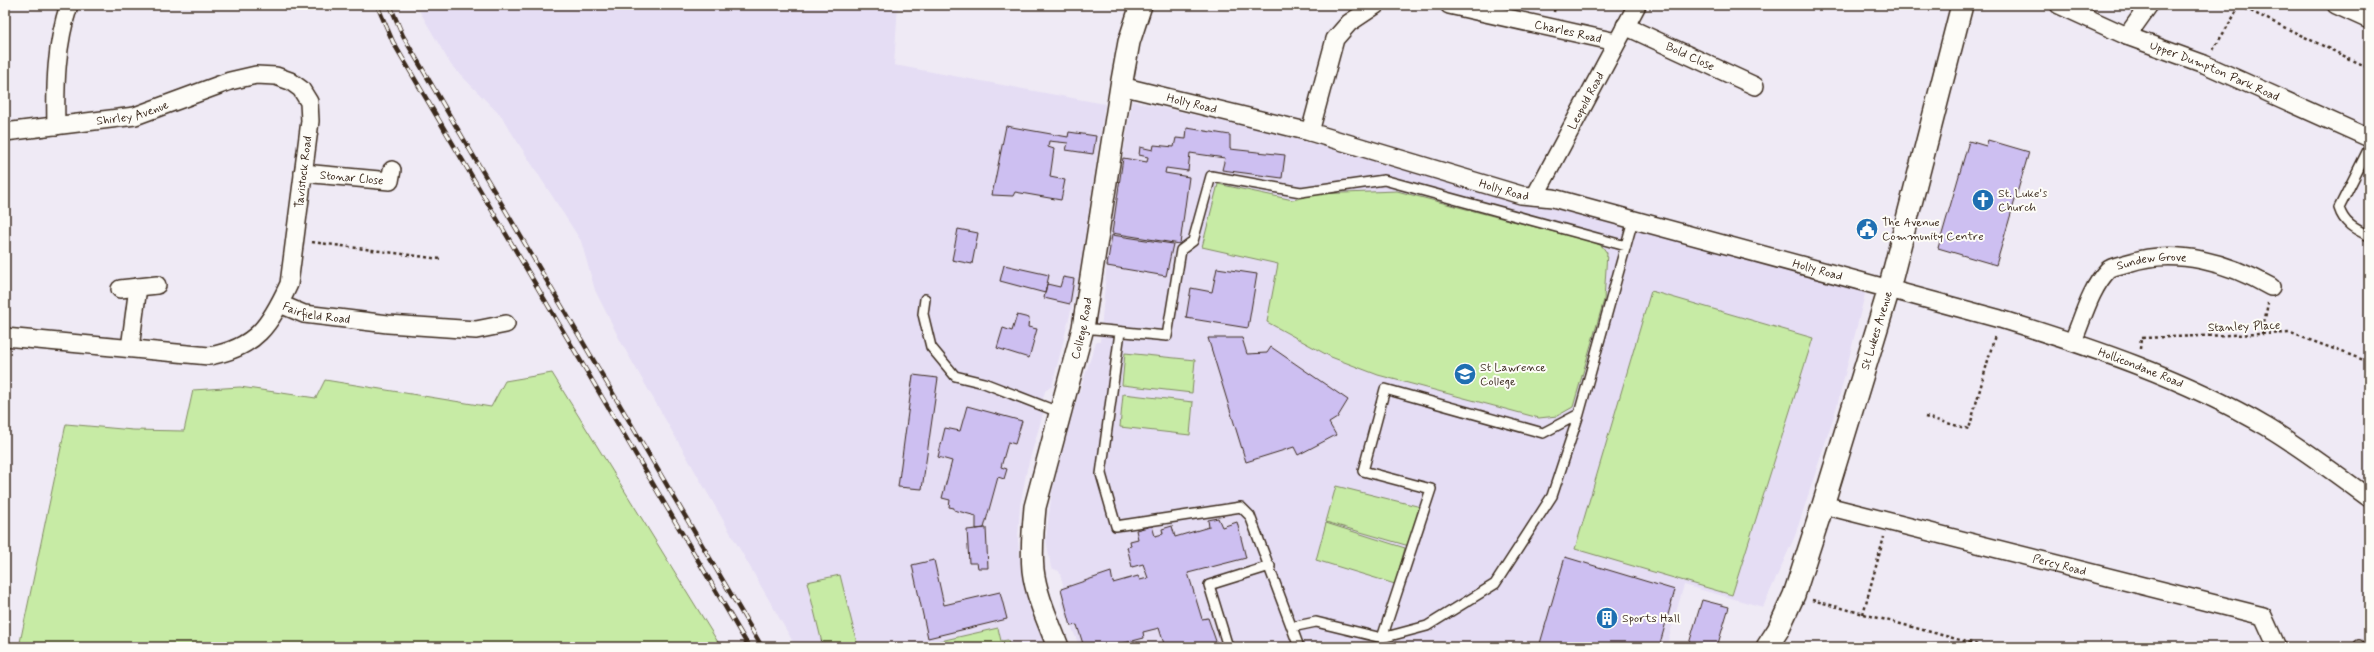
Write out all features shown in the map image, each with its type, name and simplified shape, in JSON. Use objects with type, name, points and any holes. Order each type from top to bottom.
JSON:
[{"type":"street","points":[[56,126],[55,80],[62,30],[69,5]]},
{"type":"street","name":"College Road","points":[[1058,647],[1045,614],[1033,571],[1032,538],[1035,507],[1083,328],[1121,86],[1129,42],[1141,5]]},
{"type":"street","points":[[1310,132],[1336,39],[1349,23],[1376,5]]},
{"type":"street","name":"Charles Road","points":[[1449,5],[1616,42]]},
{"type":"street","name":"Leopold Road","points":[[1535,196],[1637,5]]},
{"type":"street","name":"St Lukes Avenue","points":[[1767,647],[1778,630],[1794,596],[1889,289],[1962,5]]},
{"type":"street","name":"Upper Dumpton Park Road","points":[[2058,5],[2127,36],[2204,64],[2369,138]]},
{"type":"street","points":[[2127,36],[2149,5]]},
{"type":"street","points":[[2336,5],[2369,20]]},
{"type":"street","name":"Bold Close","points":[[1625,26],[1755,86]]},
{"type":"street","name":"Shirley Avenue","points":[[5,132],[135,116],[230,81],[256,75]]},
{"type":"street","name":"Tavistock Road","points":[[256,75],[276,76],[290,81],[301,89],[309,102],[310,121],[289,284],[280,304]]},
{"type":"street","name":"Holly Road","points":[[1121,86],[1310,132],[1521,195],[1552,198],[1889,289]]},
{"type":"street","name":"Stonar Close","points":[[303,173],[390,181],[392,170]]},
{"type":"street","name":"Sundew Grove","points":[[2073,341],[2096,287],[2109,269],[2139,259],[2174,257],[2197,258],[2227,266],[2271,287]]},
{"type":"street","points":[[120,289],[157,285]]},
{"type":"street","points":[[130,348],[138,287]]},
{"type":"street","name":"Hollicondane Road","points":[[1889,289],[2000,319],[2073,341],[2135,364],[2194,390],[2266,426],[2369,498]]},
{"type":"street","name":"Fairfield Road","points":[[5,337],[209,356],[228,352],[244,345],[262,331],[280,304],[304,314],[388,324],[476,330],[506,324]]},
{"type":"street","name":"Percy Road","points":[[1823,506],[2263,616],[2276,647]]},
{"type":"lane","points":[[2369,148],[2339,208],[2343,219],[2354,229],[2369,236]]},
{"type":"lane","points":[[1083,328],[1167,336],[1181,250],[1193,241],[1211,176],[1301,192],[1384,180],[1626,246]]},
{"type":"lane","points":[[1292,627],[1316,622],[1382,638],[1427,626],[1495,584],[1552,496],[1579,414],[1633,220]]},
{"type":"lane","points":[[925,299],[923,314],[931,347],[955,376],[984,384],[1061,413]]},
{"type":"lane","points":[[1120,332],[1101,474],[1116,526],[1241,507],[1250,516],[1270,566],[1298,647]]},
{"type":"lane","points":[[1382,638],[1431,489],[1363,471],[1385,389],[1543,433],[1579,414]]},
{"type":"lane","points":[[1228,647],[1209,585],[1270,566]]},
{"type":"path","points":[[2204,64],[2240,6],[2369,68]]},
{"type":"path","points":[[295,240],[440,259]]},
{"type":"path","points":[[2262,334],[2271,287]]},
{"type":"path","points":[[1925,417],[1969,429],[2000,319]]},
{"type":"path","name":"Stanley Place","points":[[2135,364],[2141,338],[2292,333],[2369,362]]},
{"type":"path","points":[[1864,614],[1888,522]]},
{"type":"path","points":[[1794,596],[1986,647]]},
{"type":"shaded area","points":[[416,5],[898,5],[894,65],[1105,104],[1077,287],[1052,386],[1045,391],[1042,402],[1044,410],[1027,469],[1020,506],[1018,540],[1021,567],[1036,625],[1046,647],[796,647],[622,344],[595,290],[581,241],[501,116],[451,65]]},
{"type":"shaded area","name":"St Lawrence College","points":[[1132,101],[1261,130],[1863,291],[1865,294],[1837,406],[1795,536],[1763,607],[1684,585],[1666,647],[1080,647],[1061,603],[1063,584],[1059,571],[1051,568],[1046,539],[1052,491],[1073,411],[1096,342],[1100,342],[1108,249]]},
{"type":"green space","points":[[1218,184],[1293,200],[1316,194],[1397,191],[1593,242],[1602,246],[1607,253],[1604,300],[1573,407],[1557,416],[1539,418],[1378,375],[1331,357],[1267,322],[1278,264],[1202,247]]},
{"type":"green space","points":[[1651,291],[1813,338],[1732,595],[1575,549]]},
{"type":"green space","points":[[1125,353],[1195,360],[1192,393],[1122,385]]},
{"type":"green space","points":[[552,373],[721,647],[19,647],[66,424],[133,430],[184,431],[193,390],[240,387],[316,398],[325,380],[491,407],[505,381]]},
{"type":"green space","points":[[1123,394],[1193,402],[1190,435],[1120,427]]},
{"type":"green space","points":[[1336,486],[1421,507],[1409,546],[1326,522]]},
{"type":"green space","points":[[1326,523],[1405,548],[1395,584],[1316,560]]},
{"type":"green space","points":[[840,575],[858,647],[823,647],[807,582]]},
{"type":"green space","points":[[998,628],[1001,641],[1008,640],[1010,647],[937,647],[936,642]]},
{"type":"building","points":[[1006,126],[1068,137],[1069,132],[1096,136],[1093,154],[1066,150],[1068,143],[1049,141],[1048,147],[1054,149],[1050,177],[1065,180],[1061,200],[1015,192],[1013,196],[992,195]]},
{"type":"building","points":[[1187,128],[1230,135],[1230,149],[1285,155],[1282,178],[1222,170],[1225,158],[1190,153],[1188,171],[1166,168],[1165,173],[1189,177],[1180,244],[1112,233],[1123,158],[1147,162],[1148,157],[1139,155],[1140,147],[1153,150],[1154,145],[1174,147],[1176,138],[1186,139]]},
{"type":"building","name":"St. Luke's Church","points":[[1988,140],[2029,152],[1996,265],[1938,248],[1969,141],[1986,146]]},
{"type":"building","points":[[958,229],[978,233],[972,264],[952,260]]},
{"type":"building","points":[[1112,235],[1173,244],[1166,276],[1107,266]]},
{"type":"building","points":[[1004,265],[1049,275],[1045,293],[1000,281]]},
{"type":"building","points":[[1217,268],[1257,274],[1248,328],[1186,318],[1191,288],[1212,292]]},
{"type":"building","points":[[1063,277],[1074,279],[1070,304],[1044,298],[1047,284],[1060,287]]},
{"type":"building","points":[[1017,315],[1029,318],[1028,327],[1037,329],[1029,358],[997,348],[1003,328],[1012,331]]},
{"type":"building","points":[[1208,338],[1242,338],[1247,354],[1267,353],[1271,347],[1348,400],[1337,418],[1329,423],[1336,435],[1298,455],[1294,447],[1246,462]]},
{"type":"building","points":[[913,375],[938,378],[922,489],[898,487]]},
{"type":"building","points":[[967,406],[1022,421],[1015,444],[1008,442],[1001,467],[1007,469],[1004,479],[998,477],[984,528],[976,529],[976,516],[954,510],[954,508],[949,507],[950,500],[942,498],[952,461],[938,457],[945,428],[960,431]]},
{"type":"building","points":[[1218,518],[1222,527],[1237,522],[1246,558],[1188,573],[1202,619],[1208,618],[1218,647],[1165,647],[1159,628],[1143,632],[1144,638],[1109,647],[1084,647],[1077,625],[1071,626],[1061,589],[1111,572],[1113,583],[1138,576],[1140,580],[1148,578],[1143,564],[1132,567],[1127,547],[1131,546],[1130,541],[1138,539],[1136,530],[1152,526],[1155,536],[1163,534],[1162,529],[1172,526],[1175,537],[1209,527],[1208,520]]},
{"type":"building","points":[[986,528],[988,568],[978,568],[977,563],[969,563],[967,530]]},
{"type":"building","name":"Sports Hall","points":[[1565,557],[1675,590],[1659,647],[1539,647]]},
{"type":"building","points":[[934,560],[944,605],[1000,592],[1007,619],[928,638],[912,565]]},
{"type":"building","points":[[1702,600],[1729,607],[1717,647],[1688,647]]},
{"type":"railway","points":[[377,5],[393,42],[749,647]]},
{"type":"railway","points":[[390,5],[403,36],[762,647]]},
{"type":"place","name":"St. Luke's Church","points":[[1983,200]]},
{"type":"place","name":"The Avenue Community Centre","points":[[1867,229]]},
{"type":"place","name":"St Lawrence College","points":[[1465,374]]},
{"type":"place","name":"Sports Hall","points":[[1607,618]]}]
